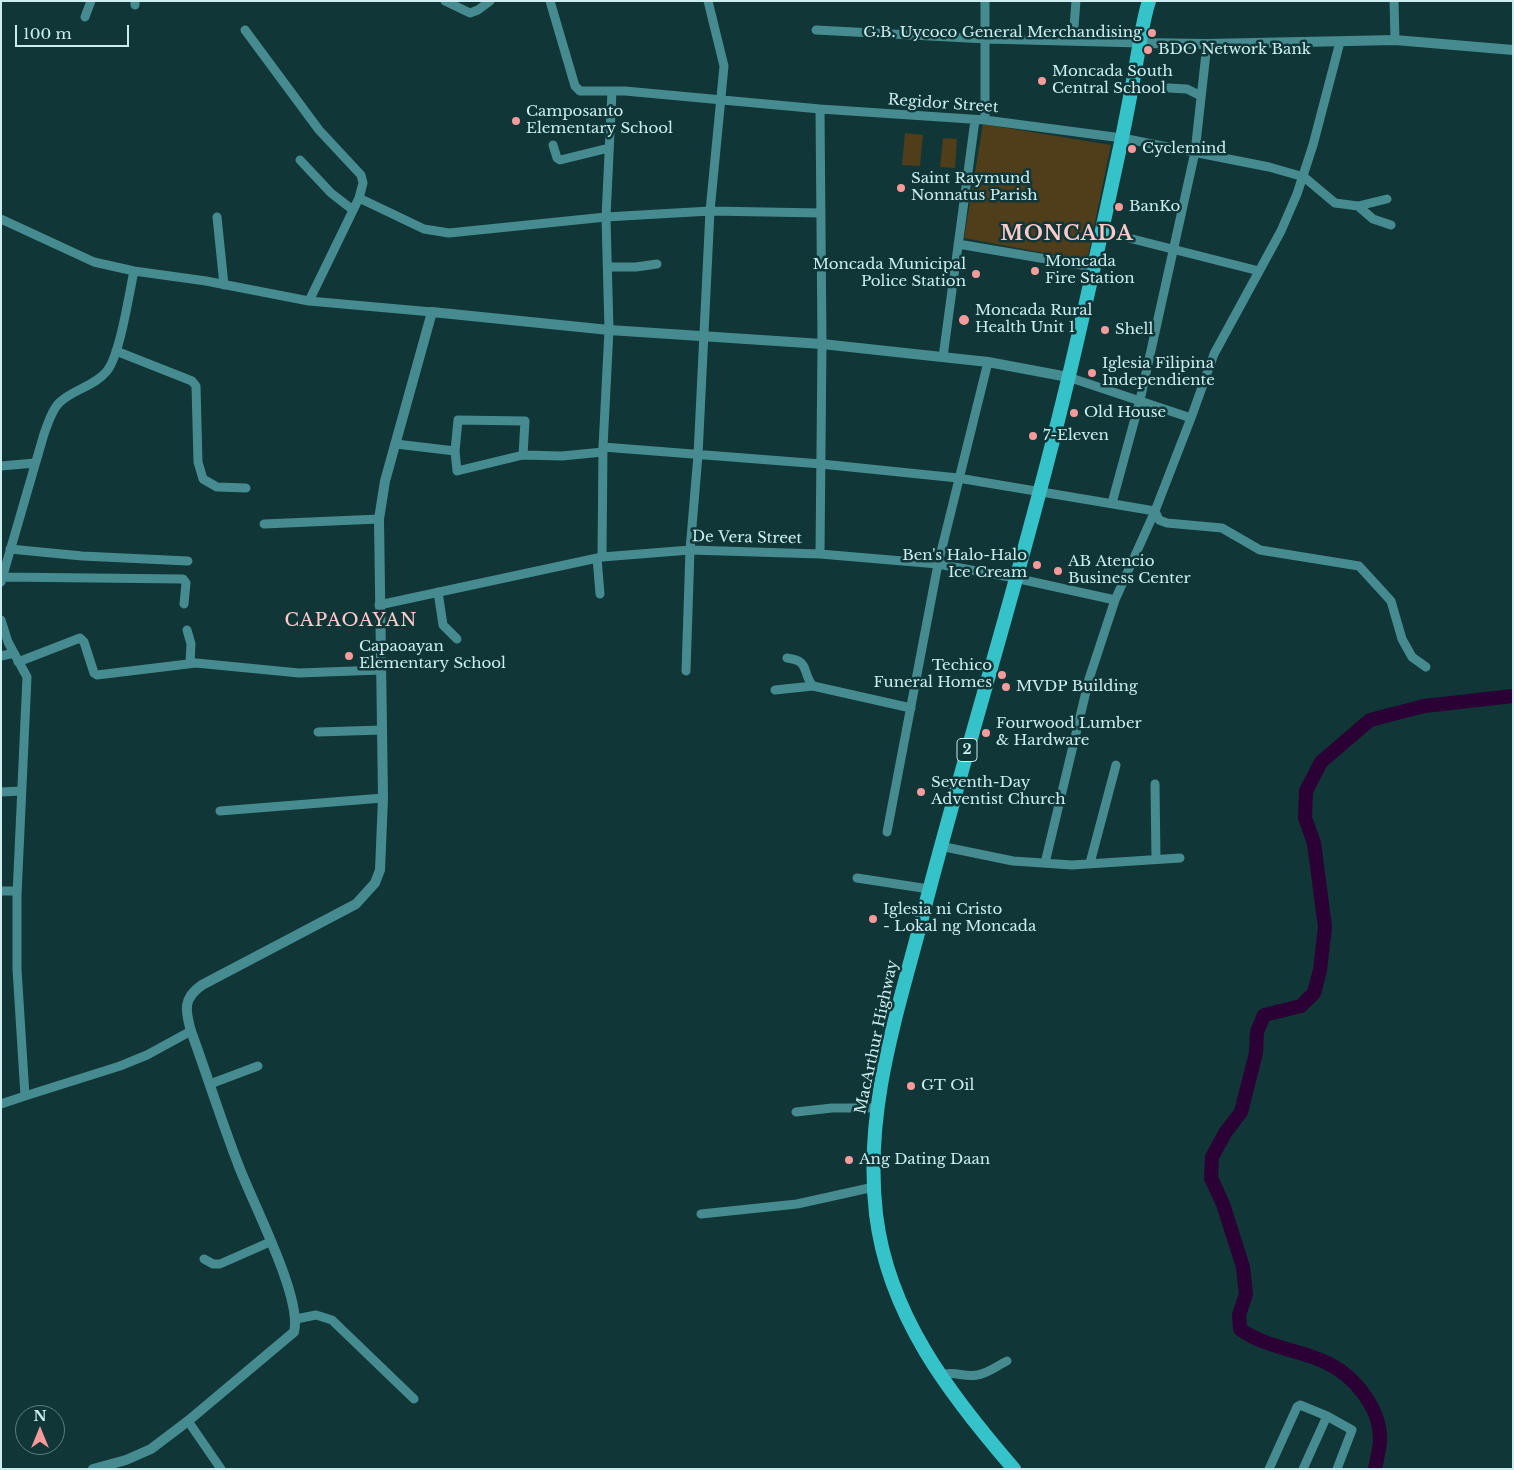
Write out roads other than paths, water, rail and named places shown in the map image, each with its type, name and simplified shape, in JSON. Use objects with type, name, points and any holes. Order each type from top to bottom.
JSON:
[{"type":"highway","name":"MacArthur Highway","points":[[1014,1469],[988,1439],[940,1375],[911,1328],[895,1291],[881,1242],[874,1187],[873,1147],[877,1108],[889,1044],[940,846],[1039,491],[1068,377],[1122,138],[1149,1]]},
{"type":"street","points":[[85,17],[91,1]]},
{"type":"street","points":[[445,1],[470,13],[478,10],[490,1]]},
{"type":"street","name":"Regidor Street","points":[[550,1],[576,89],[980,120],[1122,138],[1195,152],[1304,177]]},
{"type":"street","points":[[686,671],[690,550],[698,455],[710,211],[724,66],[723,54],[708,1]]},
{"type":"street","points":[[943,357],[958,244],[980,120],[987,39],[985,1]]},
{"type":"street","points":[[1073,40],[1076,1]]},
{"type":"street","points":[[1394,1],[1395,40]]},
{"type":"street","points":[[245,30],[319,130],[361,175],[362,184],[359,198],[310,301]]},
{"type":"street","points":[[816,30],[987,39],[1140,43],[1207,44],[1395,40],[1513,50]]},
{"type":"street","points":[[1045,863],[1089,680],[1116,600],[1154,511],[1214,354],[1281,231],[1304,177],[1340,42]]},
{"type":"street","points":[[1112,503],[1140,400],[1195,152],[1207,44]]},
{"type":"street","points":[[1169,88],[1186,89],[1201,96]]},
{"type":"street","points":[[600,594],[599,557],[609,330],[606,217],[612,91]]},
{"type":"street","points":[[820,109],[822,344],[820,554]]},
{"type":"street","points":[[553,145],[557,158],[560,160],[609,148]]},
{"type":"street","points":[[300,160],[331,193],[353,210]]},
{"type":"street","points":[[1304,177],[1335,202],[1358,206],[1387,199]]},
{"type":"street","points":[[359,198],[424,229],[449,233],[606,217],[710,211],[821,213]]},
{"type":"street","points":[[1358,206],[1373,220],[1391,225]]},
{"type":"street","points":[[217,217],[224,285]]},
{"type":"street","points":[[1,219],[94,262],[134,271],[310,301],[609,330],[822,344],[988,362],[1068,377],[1191,418]]},
{"type":"street","points":[[1101,231],[1259,271]]},
{"type":"street","points":[[958,244],[1093,267]]},
{"type":"street","points":[[608,267],[636,267],[657,264]]},
{"type":"street","points":[[134,271],[116,351],[108,370],[98,379],[60,402],[44,434],[2,579],[183,579],[186,583],[184,604]]},
{"type":"street","points":[[93,1469],[126,1460],[144,1452],[188,1422],[294,1332],[296,1320],[285,1278],[238,1164],[190,1030],[185,1008],[186,1002],[194,990],[356,904],[375,883],[380,870],[383,798],[379,519],[385,481],[432,312]]},
{"type":"street","points":[[116,351],[192,381],[196,386],[198,462],[203,479],[217,487],[246,488]]},
{"type":"street","points":[[887,832],[938,564],[988,362]]},
{"type":"street","points":[[523,455],[526,423],[523,420],[458,420],[455,451],[455,468],[457,471],[523,455],[562,456],[603,450],[698,455],[821,464],[958,478],[1154,511],[1160,520],[1167,523],[1222,528],[1260,550],[1359,566],[1391,601],[1402,640],[1412,656],[1426,667]]},
{"type":"street","points":[[396,444],[455,451]]},
{"type":"street","points":[[1,466],[35,463]]},
{"type":"street","points":[[264,524],[379,519]]},
{"type":"street","points":[[10,549],[82,556],[188,561]]},
{"type":"street","name":"De Vera Street","points":[[379,605],[599,557],[690,550],[820,554],[938,564],[1015,578],[1116,600]]},
{"type":"street","points":[[438,592],[443,625],[457,639]]},
{"type":"street","points":[[1,620],[8,642],[27,677],[17,891],[17,969],[25,1096]]},
{"type":"street","points":[[186,630],[191,644],[190,663]]},
{"type":"street","points":[[1,656],[16,658],[80,638],[84,642],[94,673],[98,675],[190,663],[299,673],[381,670]]},
{"type":"street","points":[[787,658],[796,659],[805,665],[809,681],[814,686]]},
{"type":"street","points":[[775,690],[814,686],[911,708]]},
{"type":"street","points":[[318,732],[382,730]]},
{"type":"street","points":[[1090,863],[1116,765]]},
{"type":"street","points":[[1155,784],[1156,860]]},
{"type":"street","points":[[1,792],[21,791]]},
{"type":"street","points":[[220,811],[383,798]]},
{"type":"street","points":[[940,846],[1013,860],[1045,863],[1090,863],[1180,858]]},
{"type":"street","points":[[857,878],[929,889]]},
{"type":"street","points":[[1,891],[17,891]]},
{"type":"street","points":[[1,1104],[120,1066],[147,1055],[190,1030]]},
{"type":"street","points":[[210,1084],[258,1066]]},
{"type":"street","points":[[796,1112],[832,1108],[877,1108]]},
{"type":"street","points":[[701,1214],[797,1204],[874,1187]]},
{"type":"street","points":[[204,1259],[213,1264],[220,1264],[270,1242]]},
{"type":"street","points":[[296,1320],[316,1316],[332,1320],[414,1399]]},
{"type":"street","points":[[940,1375],[955,1372],[970,1376],[981,1375],[1007,1361]]},
{"type":"street","points":[[1269,1469],[1297,1407],[1305,1406],[1352,1430],[1337,1469]]},
{"type":"street","points":[[1303,1469],[1327,1416]]},
{"type":"street","points":[[188,1422],[221,1469]]},
{"type":"waterway","points":[[1375,1469],[1380,1442],[1379,1430],[1371,1406],[1356,1384],[1346,1375],[1325,1362],[1260,1340],[1240,1329],[1239,1315],[1246,1294],[1243,1267],[1223,1204],[1211,1178],[1212,1157],[1225,1133],[1241,1112],[1256,1053],[1257,1032],[1264,1015],[1301,1006],[1314,993],[1320,970],[1325,927],[1314,843],[1305,818],[1306,791],[1321,762],[1370,720],[1424,706],[1513,696]]},
{"type":"place","name":"G.B. Uycoco General Merchandising","points":[[1152,33]]},
{"type":"place","name":"BDO Network Bank","points":[[1148,50]]},
{"type":"place","name":"Moncada South Central School","points":[[1042,81]]},
{"type":"place","name":"Camposanto Elementary School","points":[[516,121]]},
{"type":"place","name":"Cyclemind","points":[[1132,149]]},
{"type":"place","name":"Saint Raymund Nonnatus Parish","points":[[901,188]]},
{"type":"place","name":"BanKo","points":[[1119,207]]},
{"type":"place","name":"Moncada Fire Station","points":[[1035,271]]},
{"type":"place","name":"Moncada Municipal Police Station","points":[[976,274]]},
{"type":"place","name":"Moncada Rural Health Unit 1","points":[[964,320]]},
{"type":"place","name":"Shell","points":[[1105,330]]},
{"type":"place","name":"Iglesia Filipina Independiente","points":[[1092,373]]},
{"type":"place","name":"Old House","points":[[1074,413]]},
{"type":"place","name":"7-Eleven","points":[[1033,436]]},
{"type":"place","name":"Ben's Halo-Halo Ice Cream","points":[[1037,565]]},
{"type":"place","name":"AB Atencio Business Center","points":[[1058,571]]},
{"type":"place","name":"Capaoayan Elementary School","points":[[349,656]]},
{"type":"place","name":"Techico Funeral Homes","points":[[1002,675]]},
{"type":"place","name":"MVDP Building","points":[[1006,687]]},
{"type":"place","name":"Fourwood Lumber & Hardware","points":[[986,733]]},
{"type":"place","name":"Seventh-Day Adventist Church","points":[[921,792]]},
{"type":"place","name":"Iglesia ni Cristo - Lokal ng Moncada","points":[[873,919]]},
{"type":"place","name":"GT Oil","points":[[911,1086]]},
{"type":"place","name":"Ang Dating Daan","points":[[849,1160]]},
{"type":"district","name":"MONCADA","points":[[1067,234]]},
{"type":"district","name":"CAPAOAYAN","points":[[351,621]]}]
